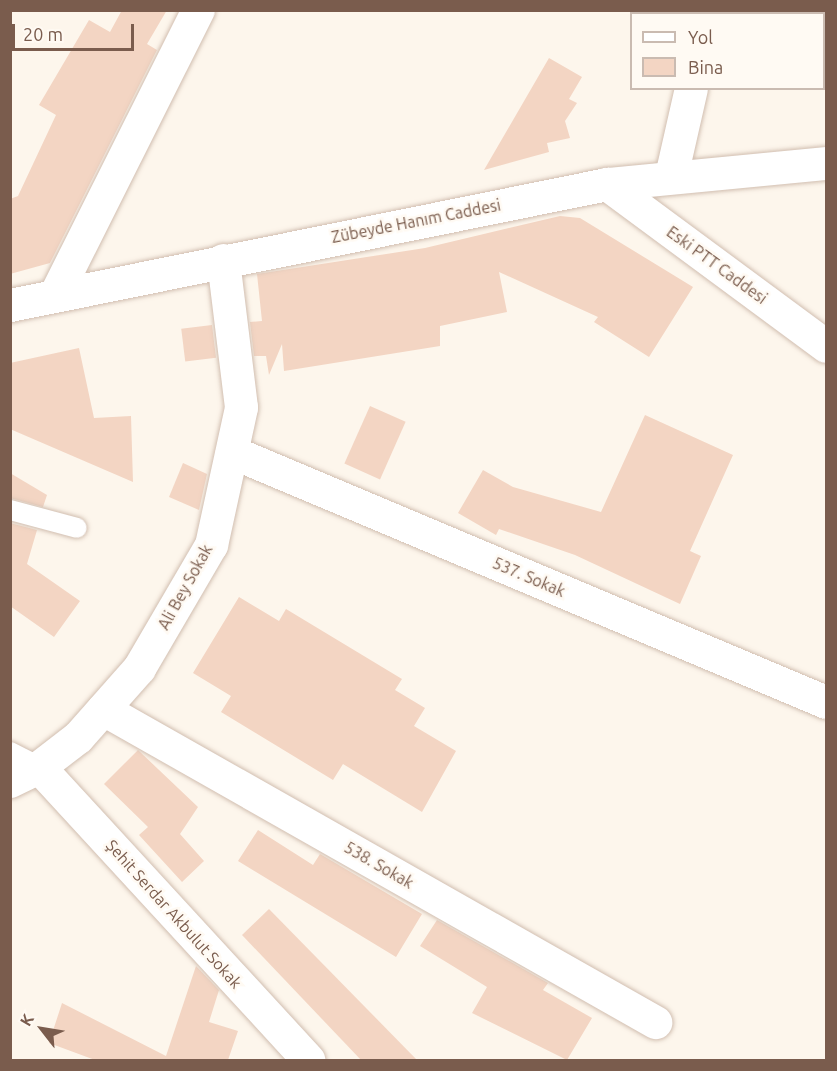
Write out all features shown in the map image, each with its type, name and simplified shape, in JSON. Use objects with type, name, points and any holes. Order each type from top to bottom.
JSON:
[{"type":"street","points":[[56,293],[198,10]]},
{"type":"street","points":[[671,176],[691,90]]},
{"type":"street","name":"Zübeyde Hanım Caddesi","points":[[10,305],[56,293],[607,184],[671,176],[826,163]]},
{"type":"street","name":"Eski PTT Caddesi","points":[[607,184],[826,346]]},
{"type":"street","name":"Ali Bey Sokak","points":[[25,774],[103,709],[139,668],[211,545],[241,407],[223,260]]},
{"type":"street","name":"537. Sokak","points":[[232,452],[826,702]]},
{"type":"street","name":"538. Sokak","points":[[103,709],[655,1022]]},
{"type":"street","name":"Şehit Serdar Akbulut Sokak","points":[[25,774],[308,1060]]},
{"type":"lane","points":[[10,510],[77,528]]},
{"type":"lane","points":[[10,752],[25,774]]},
{"type":"building","points":[[122,10],[167,10],[147,44],[157,50],[50,263],[10,274],[10,199],[18,196],[56,115],[39,105],[89,20],[110,32]]},
{"type":"building","points":[[549,58],[582,77],[569,99],[577,103],[565,121],[570,138],[547,143],[549,152],[484,170]]},
{"type":"building","points":[[560,216],[580,218],[693,287],[649,357],[594,322],[598,317],[499,272],[507,312],[440,326],[440,346],[284,371],[282,344],[269,375],[266,356],[254,356],[250,322],[262,321],[257,274],[425,248]]},
{"type":"building","points":[[212,325],[216,358],[185,362],[181,329]]},
{"type":"building","points":[[79,348],[94,418],[131,416],[133,482],[10,429],[10,363]]},
{"type":"building","points":[[370,406],[406,422],[380,479],[344,464]]},
{"type":"building","points":[[645,415],[733,455],[690,551],[701,556],[680,604],[575,555],[499,529],[496,535],[458,513],[483,470],[513,487],[601,512]]},
{"type":"building","points":[[183,463],[207,474],[199,510],[169,497]]},
{"type":"building","points":[[10,473],[47,495],[43,507],[10,498]]},
{"type":"building","points":[[10,523],[37,530],[27,564],[80,601],[54,637],[10,606]]},
{"type":"building","points":[[239,597],[279,621],[286,609],[402,679],[395,690],[425,708],[414,726],[456,751],[422,812],[343,764],[333,780],[221,712],[231,696],[193,673]]},
{"type":"building","points":[[138,750],[198,807],[180,834],[204,861],[182,882],[139,835],[148,827],[104,784]]},
{"type":"building","points":[[258,830],[313,865],[320,854],[422,914],[396,957],[238,861]]},
{"type":"building","points":[[269,909],[417,1060],[361,1060],[242,935]]},
{"type":"building","points":[[437,920],[548,983],[543,990],[592,1018],[567,1060],[472,1013],[487,987],[420,946]]},
{"type":"building","points":[[196,966],[219,990],[209,1022],[238,1031],[228,1060],[95,1060],[49,1043],[62,1003],[166,1056]]}]
